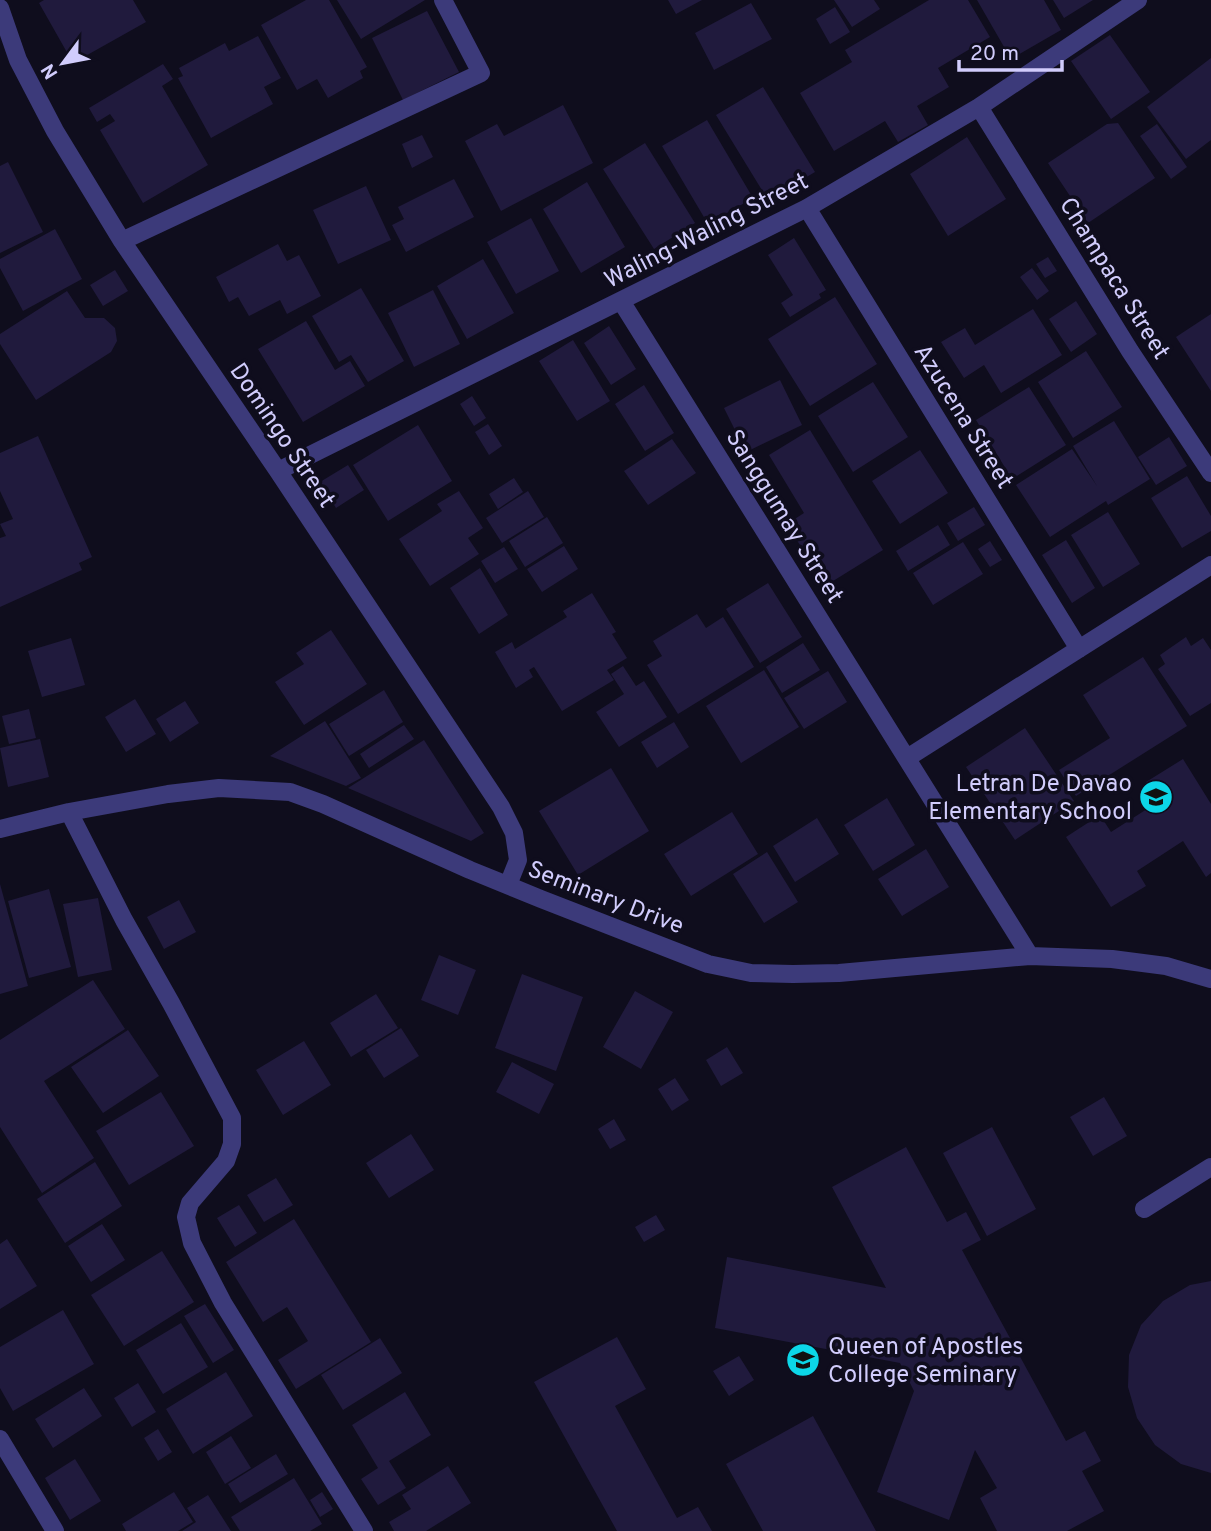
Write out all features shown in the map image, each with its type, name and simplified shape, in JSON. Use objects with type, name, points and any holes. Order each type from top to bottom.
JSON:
[{"type":"street","points":[[122,241],[481,73],[443,0]]},
{"type":"street","name":"Waling-Waling Street","points":[[278,471],[807,208],[979,107],[1138,0]]},
{"type":"street","name":"Domingo Street","points":[[0,8],[18,60],[55,131],[122,241],[501,807],[514,834],[518,860],[509,886]]},
{"type":"street","name":"Champaca Street","points":[[979,107],[1130,351],[1211,474]]},
{"type":"street","name":"Azucena Street","points":[[807,208],[1079,649]]},
{"type":"street","name":"Sanggumay Street","points":[[621,301],[1030,956]]},
{"type":"street","points":[[907,758],[1211,565]]},
{"type":"street","name":"Seminary Drive","points":[[0,829],[69,812],[168,794],[219,788],[290,792],[509,886],[708,964],[751,973],[839,973],[1030,956],[1112,959],[1166,966],[1211,979]]},
{"type":"street","points":[[69,812],[124,920],[232,1118],[232,1144],[226,1161],[190,1203],[186,1217],[192,1243],[223,1303],[364,1531]]},
{"type":"street","points":[[1144,1209],[1211,1167]]},
{"type":"street","points":[[0,1439],[55,1531]]},
{"type":"building","points":[[44,0],[133,0],[146,22],[73,63],[39,3]]},
{"type":"building","points":[[306,0],[329,0],[367,67],[360,71],[363,78],[328,98],[317,79],[297,90],[261,25]]},
{"type":"building","points":[[337,0],[425,0],[361,39]]},
{"type":"building","points":[[668,0],[702,0],[676,14]]},
{"type":"building","points":[[834,0],[874,0],[880,9],[852,27]]},
{"type":"building","points":[[929,0],[968,0],[990,37],[938,68],[949,87],[917,106],[928,125],[898,142],[885,121],[834,151],[800,93],[852,62],[845,50]]},
{"type":"building","points":[[977,0],[1044,0],[1061,30],[1011,59]]},
{"type":"building","points":[[1053,0],[1093,0],[1064,18]]},
{"type":"building","points":[[751,3],[772,39],[714,70],[695,33]]},
{"type":"building","points":[[835,7],[850,32],[830,44],[816,19]]},
{"type":"building","points":[[427,11],[459,72],[403,100],[372,38]]},
{"type":"building","points":[[1110,35],[1150,92],[1111,119],[1071,61]]},
{"type":"building","points":[[258,36],[281,78],[264,87],[273,104],[211,138],[178,78],[183,76],[179,68],[225,43],[229,51]]},
{"type":"building","points":[[1211,58],[1211,140],[1186,159],[1147,107]]},
{"type":"building","points":[[163,64],[173,79],[162,86],[208,165],[143,203],[100,130],[115,121],[110,114],[97,122],[89,108]]},
{"type":"building","points":[[763,87],[815,172],[768,200],[716,115]]},
{"type":"building","points":[[563,105],[593,163],[501,211],[465,141],[497,124],[504,136]]},
{"type":"building","points":[[707,120],[753,198],[708,224],[662,146]]},
{"type":"building","points":[[1118,123],[1155,178],[1088,223],[1048,163],[1107,124]]},
{"type":"building","points":[[1157,124],[1187,167],[1171,179],[1140,136]]},
{"type":"building","points":[[422,135],[433,157],[412,168],[402,144]]},
{"type":"building","points":[[967,137],[1006,199],[948,236],[910,174]]},
{"type":"building","points":[[645,143],[695,223],[654,249],[603,169]]},
{"type":"building","points":[[8,162],[43,232],[0,253],[0,166]]},
{"type":"building","points":[[454,179],[474,217],[406,252],[392,225],[404,219],[398,207]]},
{"type":"building","points":[[587,182],[625,247],[581,273],[543,209]]},
{"type":"building","points":[[366,186],[391,240],[338,264],[313,210]]},
{"type":"building","points":[[531,218],[559,271],[516,294],[487,242]]},
{"type":"building","points":[[55,229],[82,279],[23,311],[0,268],[0,259]]},
{"type":"building","points":[[794,238],[826,290],[819,294],[821,298],[790,317],[781,303],[793,295],[768,255]]},
{"type":"building","points":[[278,244],[287,261],[299,255],[321,296],[287,314],[280,300],[249,316],[238,297],[229,302],[216,277]]},
{"type":"building","points":[[1048,257],[1057,271],[1045,278],[1036,264]]},
{"type":"building","points":[[483,259],[514,313],[467,339],[437,286]]},
{"type":"building","points":[[1032,268],[1049,291],[1037,300],[1020,277]]},
{"type":"building","points":[[115,270],[128,291],[103,306],[90,285]]},
{"type":"building","points":[[361,288],[404,361],[368,382],[351,355],[339,362],[312,316]]},
{"type":"building","points":[[433,290],[460,344],[414,367],[388,313]]},
{"type":"building","points":[[67,291],[85,318],[104,318],[115,328],[117,341],[111,352],[36,400],[0,344],[0,334]]},
{"type":"building","points":[[835,297],[877,364],[810,406],[768,339]]},
{"type":"building","points":[[1076,301],[1097,334],[1071,352],[1049,319]]},
{"type":"building","points":[[1033,309],[1062,355],[1001,393],[984,365],[964,378],[941,342],[965,328],[975,345]]},
{"type":"building","points":[[1211,314],[1211,391],[1176,337]]},
{"type":"building","points":[[306,321],[335,370],[350,361],[365,386],[303,422],[258,349]]},
{"type":"building","points":[[609,326],[636,369],[611,385],[584,343]]},
{"type":"building","points":[[573,340],[610,401],[577,421],[539,361]]},
{"type":"building","points":[[1086,351],[1122,407],[1073,438],[1038,382]]},
{"type":"building","points":[[780,380],[802,425],[746,452],[724,408]]},
{"type":"building","points":[[873,382],[908,437],[853,472],[818,416]]},
{"type":"building","points":[[644,385],[674,433],[645,451],[615,404]]},
{"type":"building","points":[[1029,387],[1066,445],[1012,479],[976,420]]},
{"type":"building","points":[[472,396],[486,418],[474,426],[460,404]]},
{"type":"building","points":[[1114,421],[1150,479],[1108,505],[1106,501],[1050,537],[1016,485],[1072,449],[1097,486],[1073,446]]},
{"type":"building","points":[[488,424],[502,446],[489,455],[475,432]]},
{"type":"building","points":[[418,425],[452,481],[388,521],[353,465]]},
{"type":"building","points":[[810,430],[883,550],[825,586],[787,524],[804,513],[769,455]]},
{"type":"building","points":[[38,436],[92,557],[79,563],[82,570],[0,607],[0,538],[6,536],[0,524],[13,519],[0,491],[0,453]]},
{"type":"building","points":[[1169,437],[1187,466],[1156,485],[1138,457]]},
{"type":"building","points":[[672,439],[696,473],[648,505],[624,471]]},
{"type":"building","points":[[920,450],[948,493],[900,524],[872,481]]},
{"type":"building","points":[[348,465],[364,490],[336,508],[320,482]]},
{"type":"building","points":[[1187,476],[1211,516],[1211,531],[1182,548],[1151,498]]},
{"type":"building","points":[[514,478],[523,492],[498,509],[489,494]]},
{"type":"building","points":[[459,491],[483,528],[468,538],[479,554],[430,586],[399,539],[442,511],[437,504]]},
{"type":"building","points":[[528,491],[544,517],[502,543],[486,518]]},
{"type":"building","points":[[974,507],[985,525],[958,541],[947,523]]},
{"type":"building","points":[[1108,512],[1140,564],[1103,587],[1071,535]]},
{"type":"building","points":[[547,517],[563,543],[525,567],[509,541]]},
{"type":"building","points":[[938,525],[950,545],[908,571],[896,551]]},
{"type":"building","points":[[1066,540],[1095,588],[1072,603],[1042,555]]},
{"type":"building","points":[[990,541],[1002,560],[990,567],[978,549]]},
{"type":"building","points":[[963,542],[983,574],[933,605],[913,573]]},
{"type":"building","points":[[564,546],[578,569],[542,592],[527,569]]},
{"type":"building","points":[[504,547],[518,569],[495,583],[481,561]]},
{"type":"building","points":[[480,568],[508,615],[479,634],[450,588]]},
{"type":"building","points":[[768,583],[802,637],[760,663],[726,609]]},
{"type":"building","points":[[592,593],[616,632],[612,634],[627,658],[607,670],[614,680],[562,711],[534,667],[529,670],[533,677],[516,688],[495,652],[512,642],[515,649],[567,617],[563,611]]},
{"type":"building","points":[[697,614],[706,628],[723,617],[754,667],[678,714],[647,665],[662,656],[653,641]]},
{"type":"building","points":[[331,630],[367,684],[304,725],[275,682],[304,664],[296,653]]},
{"type":"building","points":[[1186,637],[1191,646],[1203,638],[1211,650],[1211,703],[1190,716],[1158,669],[1165,664],[1160,655]]},
{"type":"building","points":[[71,638],[85,685],[42,697],[28,651]]},
{"type":"building","points":[[803,643],[820,670],[782,693],[766,667]]},
{"type":"building","points":[[1143,657],[1187,726],[1076,796],[1059,770],[1110,738],[1083,695]]},
{"type":"building","points":[[623,666],[636,686],[644,681],[667,717],[619,747],[596,712],[624,694],[611,674]]},
{"type":"building","points":[[764,670],[799,727],[741,763],[706,706]]},
{"type":"building","points":[[828,671],[847,702],[804,729],[784,698]]},
{"type":"building","points":[[384,690],[403,722],[349,756],[329,724]]},
{"type":"building","points":[[135,699],[156,734],[126,752],[105,717]]},
{"type":"building","points":[[185,701],[199,723],[170,742],[156,719]]},
{"type":"building","points":[[29,709],[36,738],[9,744],[2,716]]},
{"type":"building","points":[[325,721],[361,778],[346,786],[270,756]]},
{"type":"building","points":[[674,722],[689,747],[657,768],[641,742]]},
{"type":"building","points":[[404,725],[414,739],[369,768],[360,754]]},
{"type":"building","points":[[1025,728],[1074,801],[1015,840],[966,767]]},
{"type":"building","points":[[40,739],[49,777],[8,787],[0,748]]},
{"type":"building","points":[[424,740],[484,833],[471,841],[348,788]]},
{"type":"building","points":[[1183,759],[1211,804],[1211,873],[1206,877],[1183,841],[1137,871],[1146,886],[1111,907],[1066,837],[1100,815],[1111,832],[1158,802],[1146,782]]},
{"type":"building","points":[[611,768],[649,831],[578,875],[539,811]]},
{"type":"building","points":[[887,798],[915,845],[873,871],[844,825]]},
{"type":"building","points":[[732,812],[758,854],[691,896],[664,854]]},
{"type":"building","points":[[817,818],[839,854],[795,882],[773,846]]},
{"type":"building","points":[[926,849],[949,887],[902,916],[878,879]]},
{"type":"building","points":[[767,852],[798,902],[764,923],[733,874]]},
{"type":"building","points":[[0,884],[28,986],[0,994]]},
{"type":"building","points":[[49,889],[71,967],[29,978],[8,901]]},
{"type":"building","points":[[98,898],[112,970],[78,977],[63,904]]},
{"type":"building","points":[[179,900],[196,932],[164,949],[147,917]]},
{"type":"building","points":[[439,955],[476,970],[458,1015],[421,1000]]},
{"type":"building","points":[[522,974],[583,997],[556,1071],[495,1048]]},
{"type":"building","points":[[93,980],[125,1029],[44,1081],[94,1158],[42,1193],[0,1127],[0,1040]]},
{"type":"building","points":[[635,991],[673,1012],[641,1069],[603,1047]]},
{"type":"building","points":[[376,994],[398,1028],[351,1057],[330,1023]]},
{"type":"building","points":[[401,1028],[419,1056],[384,1078],[366,1050]]},
{"type":"building","points":[[128,1030],[159,1076],[103,1113],[71,1067]]},
{"type":"building","points":[[304,1041],[331,1085],[283,1115],[256,1070]]},
{"type":"building","points":[[727,1047],[743,1073],[721,1086],[706,1060]]},
{"type":"building","points":[[512,1062],[554,1084],[539,1114],[496,1092]]},
{"type":"building","points":[[675,1078],[689,1100],[672,1111],[658,1089]]},
{"type":"building","points":[[161,1092],[194,1146],[129,1185],[96,1131]]},
{"type":"building","points":[[1104,1097],[1127,1136],[1093,1156],[1070,1117]]},
{"type":"building","points":[[614,1119],[626,1140],[610,1149],[598,1129]]},
{"type":"building","points":[[992,1127],[1036,1209],[987,1236],[943,1153]]},
{"type":"building","points":[[411,1134],[434,1170],[389,1198],[366,1163]]},
{"type":"building","points":[[906,1147],[947,1222],[966,1212],[981,1240],[962,1250],[1066,1441],[1085,1431],[1101,1461],[1082,1471],[1104,1511],[1067,1531],[997,1531],[980,1498],[997,1488],[975,1450],[949,1520],[877,1492],[914,1391],[900,1363],[715,1328],[727,1257],[886,1288],[832,1187]]},
{"type":"building","points":[[95,1162],[122,1206],[65,1243],[37,1199]]},
{"type":"building","points":[[276,1178],[293,1205],[264,1222],[247,1195]]},
{"type":"building","points":[[239,1205],[257,1233],[235,1247],[217,1218]]},
{"type":"building","points":[[656,1215],[665,1230],[644,1242],[635,1227]]},
{"type":"building","points":[[294,1219],[371,1342],[296,1389],[278,1360],[308,1341],[287,1307],[263,1322],[226,1262]]},
{"type":"building","points":[[102,1224],[125,1260],[91,1282],[68,1246]]},
{"type":"building","points":[[7,1239],[37,1286],[0,1309],[0,1244]]},
{"type":"building","points":[[162,1251],[194,1302],[124,1346],[91,1295]]},
{"type":"building","points":[[1211,1281],[1211,1473],[1181,1464],[1155,1445],[1137,1418],[1128,1387],[1129,1355],[1141,1325],[1163,1301],[1190,1285]]},
{"type":"building","points":[[205,1304],[234,1350],[213,1363],[184,1316]]},
{"type":"building","points":[[63,1310],[94,1364],[13,1411],[0,1388],[0,1347]]},
{"type":"building","points":[[181,1323],[208,1367],[163,1394],[136,1350]]},
{"type":"building","points":[[617,1337],[646,1389],[615,1406],[677,1518],[698,1507],[712,1531],[617,1531],[534,1382]]},
{"type":"building","points":[[380,1338],[402,1373],[343,1410],[321,1375]]},
{"type":"building","points":[[739,1356],[754,1380],[729,1396],[713,1371]]},
{"type":"building","points":[[226,1372],[253,1416],[193,1454],[166,1409]]},
{"type":"building","points":[[138,1383],[156,1412],[132,1427],[114,1398]]},
{"type":"building","points":[[84,1388],[102,1416],[53,1448],[35,1419]]},
{"type":"building","points":[[405,1392],[431,1435],[389,1461],[406,1488],[378,1505],[361,1479],[378,1468],[352,1425]]},
{"type":"building","points":[[813,1416],[876,1531],[763,1531],[726,1464]]},
{"type":"building","points":[[158,1429],[172,1452],[158,1461],[144,1438]]},
{"type":"building","points":[[231,1436],[251,1468],[225,1484],[206,1452]]},
{"type":"building","points":[[276,1454],[288,1474],[240,1503],[228,1484]]},
{"type":"building","points":[[75,1459],[101,1501],[70,1520],[45,1478]]},
{"type":"building","points":[[448,1466],[471,1503],[426,1531],[394,1531],[389,1522],[411,1509],[402,1495]]},
{"type":"building","points":[[294,1478],[322,1524],[310,1531],[240,1531],[231,1517]]},
{"type":"building","points":[[174,1492],[193,1522],[178,1531],[126,1531],[122,1524]]},
{"type":"building","points":[[322,1492],[333,1509],[320,1517],[310,1500]]},
{"type":"building","points":[[208,1495],[231,1531],[182,1531],[196,1522],[187,1508]]},
{"type":"place","name":"Letran De Davao Elementary School","points":[[1156,797]]},
{"type":"place","name":"Queen of Apostles College Seminary","points":[[803,1360]]}]
